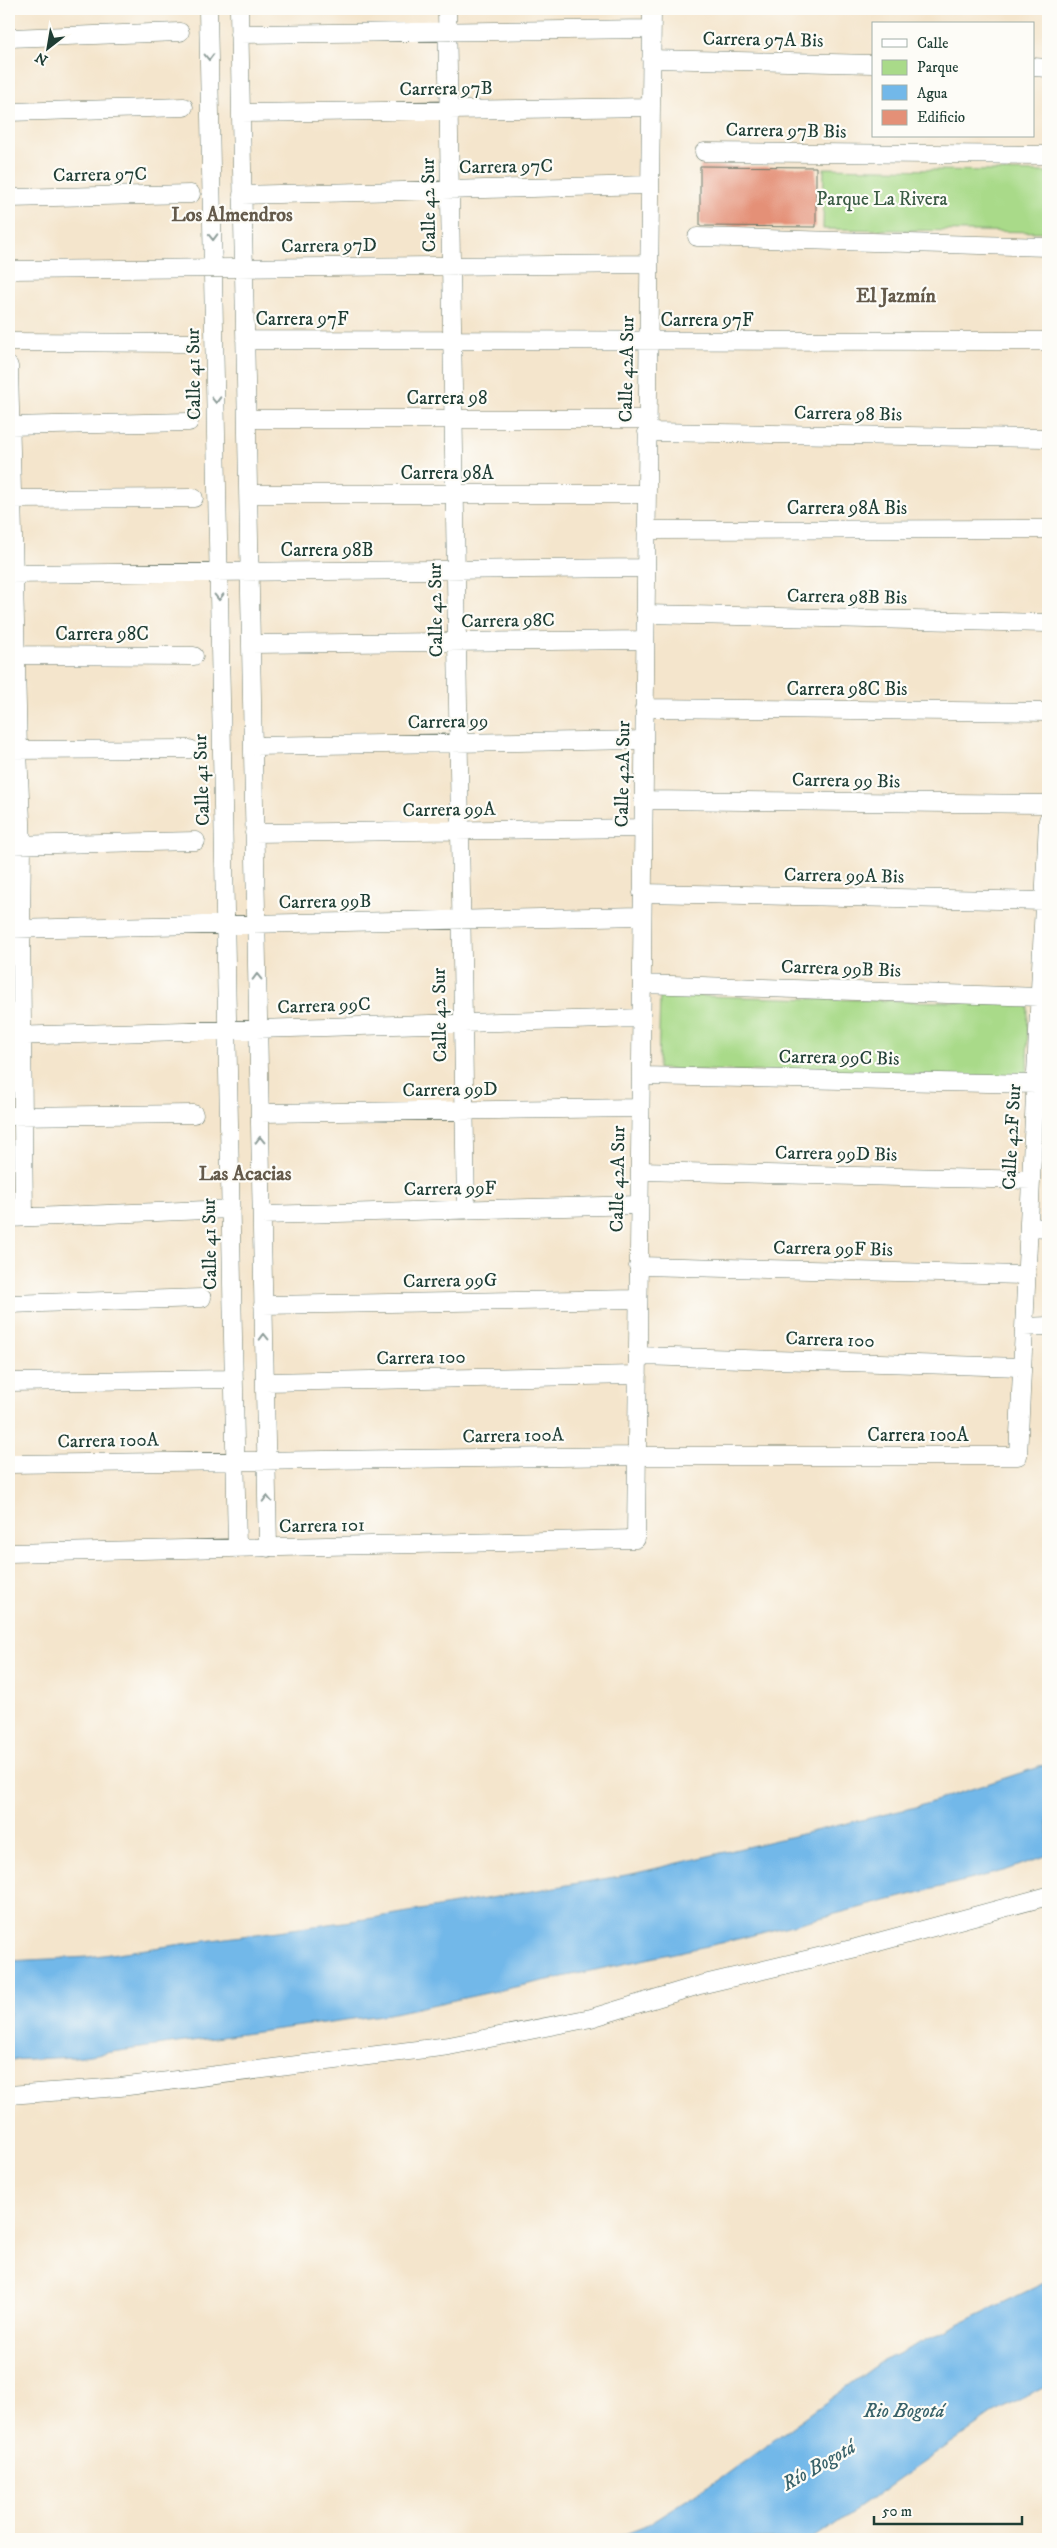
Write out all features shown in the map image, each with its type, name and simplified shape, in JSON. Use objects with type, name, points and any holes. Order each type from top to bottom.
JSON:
[{"type":"street","name":"Calle 41 Sur","points":[[208,9],[237,1549]]},
{"type":"street","points":[[239,9],[268,1548]]},
{"type":"street","name":"Calle 42 Sur","points":[[447,9],[466,1210]]},
{"type":"street","name":"Calle 42A Sur","points":[[636,1539],[652,9]]},
{"type":"street","points":[[240,34],[652,29]]},
{"type":"street","points":[[9,38],[180,32]]},
{"type":"street","name":"Carrera 97A Bis","points":[[651,59],[872,64]]},
{"type":"street","points":[[1034,67],[1048,68]]},
{"type":"street","points":[[9,112],[184,106]]},
{"type":"street","name":"Carrera 97B","points":[[241,114],[651,107]]},
{"type":"street","name":"Carrera 97B Bis","points":[[704,152],[1048,155]]},
{"type":"street","name":"Carrera 97C","points":[[242,195],[650,185]]},
{"type":"street","name":"Carrera 97C","points":[[9,198],[192,194]]},
{"type":"street","points":[[697,237],[1048,247]]},
{"type":"street","name":"Carrera 97D","points":[[9,270],[649,264]]},
{"type":"street","name":"Carrera 97F","points":[[245,340],[1048,341]]},
{"type":"street","points":[[9,342],[191,343]]},
{"type":"street","points":[[9,366],[13,750],[16,845],[16,1217],[231,1209]]},
{"type":"street","name":"Carrera 98","points":[[247,419],[454,419],[647,426]]},
{"type":"street","points":[[10,426],[189,422]]},
{"type":"street","name":"Carrera 98 Bis","points":[[647,426],[1048,438]]},
{"type":"street","name":"Carrera 98A","points":[[248,494],[647,494]]},
{"type":"street","points":[[11,499],[194,498]]},
{"type":"street","name":"Carrera 98A Bis","points":[[646,530],[1048,529]]},
{"type":"street","name":"Carrera 98B","points":[[12,574],[646,568]]},
{"type":"street","name":"Carrera 98B Bis","points":[[645,614],[1048,623]]},
{"type":"street","name":"Carrera 98C","points":[[251,644],[645,640]]},
{"type":"street","name":"Carrera 98C","points":[[12,655],[194,656]]},
{"type":"street","name":"Carrera 98C Bis","points":[[644,708],[1048,712]]},
{"type":"street","name":"Carrera 99","points":[[253,746],[644,740]]},
{"type":"street","points":[[13,750],[190,749]]},
{"type":"street","name":"Carrera 99 Bis","points":[[644,800],[1048,804]]},
{"type":"street","name":"Calle 42F Sur","points":[[1018,1456],[1031,1180],[1041,1135],[1036,1084],[1043,1039],[1040,997],[1045,952],[1048,820]]},
{"type":"street","name":"Carrera 99A","points":[[254,833],[643,828]]},
{"type":"street","points":[[16,845],[196,841]]},
{"type":"street","name":"Carrera 99A Bis","points":[[642,893],[1045,901]]},
{"type":"street","name":"Carrera 99B","points":[[15,929],[642,916]]},
{"type":"street","name":"Carrera 99B Bis","points":[[642,984],[1040,997]]},
{"type":"street","name":"Carrera 99C","points":[[16,1036],[641,1018]]},
{"type":"street","name":"Carrera 99C Bis","points":[[640,1076],[1036,1084]]},
{"type":"street","name":"Carrera 99D","points":[[260,1113],[640,1108]]},
{"type":"street","points":[[16,1116],[194,1114]]},
{"type":"street","name":"Carrera 99D Bis","points":[[640,1171],[1031,1180]]},
{"type":"street","name":"Carrera 99F","points":[[262,1215],[639,1205]]},
{"type":"street","points":[[1029,1227],[1048,1228]]},
{"type":"street","name":"Carrera 99F Bis","points":[[638,1266],[1027,1275]]},
{"type":"street","points":[[9,1304],[202,1298]]},
{"type":"street","name":"Carrera 99G","points":[[263,1305],[638,1299]]},
{"type":"street","points":[[1024,1327],[1048,1326]]},
{"type":"street","name":"Carrera 100","points":[[638,1356],[1022,1367]]},
{"type":"street","name":"Carrera 100","points":[[265,1382],[638,1375]]},
{"type":"street","points":[[9,1382],[234,1379]]},
{"type":"street","name":"Carrera 100A","points":[[9,1464],[636,1456],[1018,1456]]},
{"type":"street","name":"Carrera 101","points":[[9,1553],[636,1539]]},
{"type":"street","points":[[9,2095],[120,2087],[458,2044],[591,2018],[700,1985],[856,1948],[1048,1896]]},
{"type":"green space","name":"Parque La Rivera","points":[[824,168],[1048,172],[1048,232],[823,229]]},
{"type":"green space","points":[[660,995],[1028,1004],[1027,1078],[658,1069]]},
{"type":"water","points":[[1048,1764],[1048,1855],[1007,1870],[726,1942],[389,2014],[75,2057],[9,2060],[9,1961],[88,1957],[373,1918],[632,1874],[916,1807]]},
{"type":"water","name":"Rio Bogotá","points":[[1048,2281],[1048,2386],[994,2413],[814,2539],[611,2539],[645,2526],[723,2477],[881,2362]]},
{"type":"building","points":[[700,166],[816,167],[816,227],[700,226]]},
{"type":"district","name":"Los Almendros","points":[[232,215]]},
{"type":"district","name":"El Jazmín","points":[[896,296]]},
{"type":"district","name":"Las Acacias","points":[[245,1174]]},
{"type":"water label","name":"Río Bogotá","points":[[819,2466]]}]
